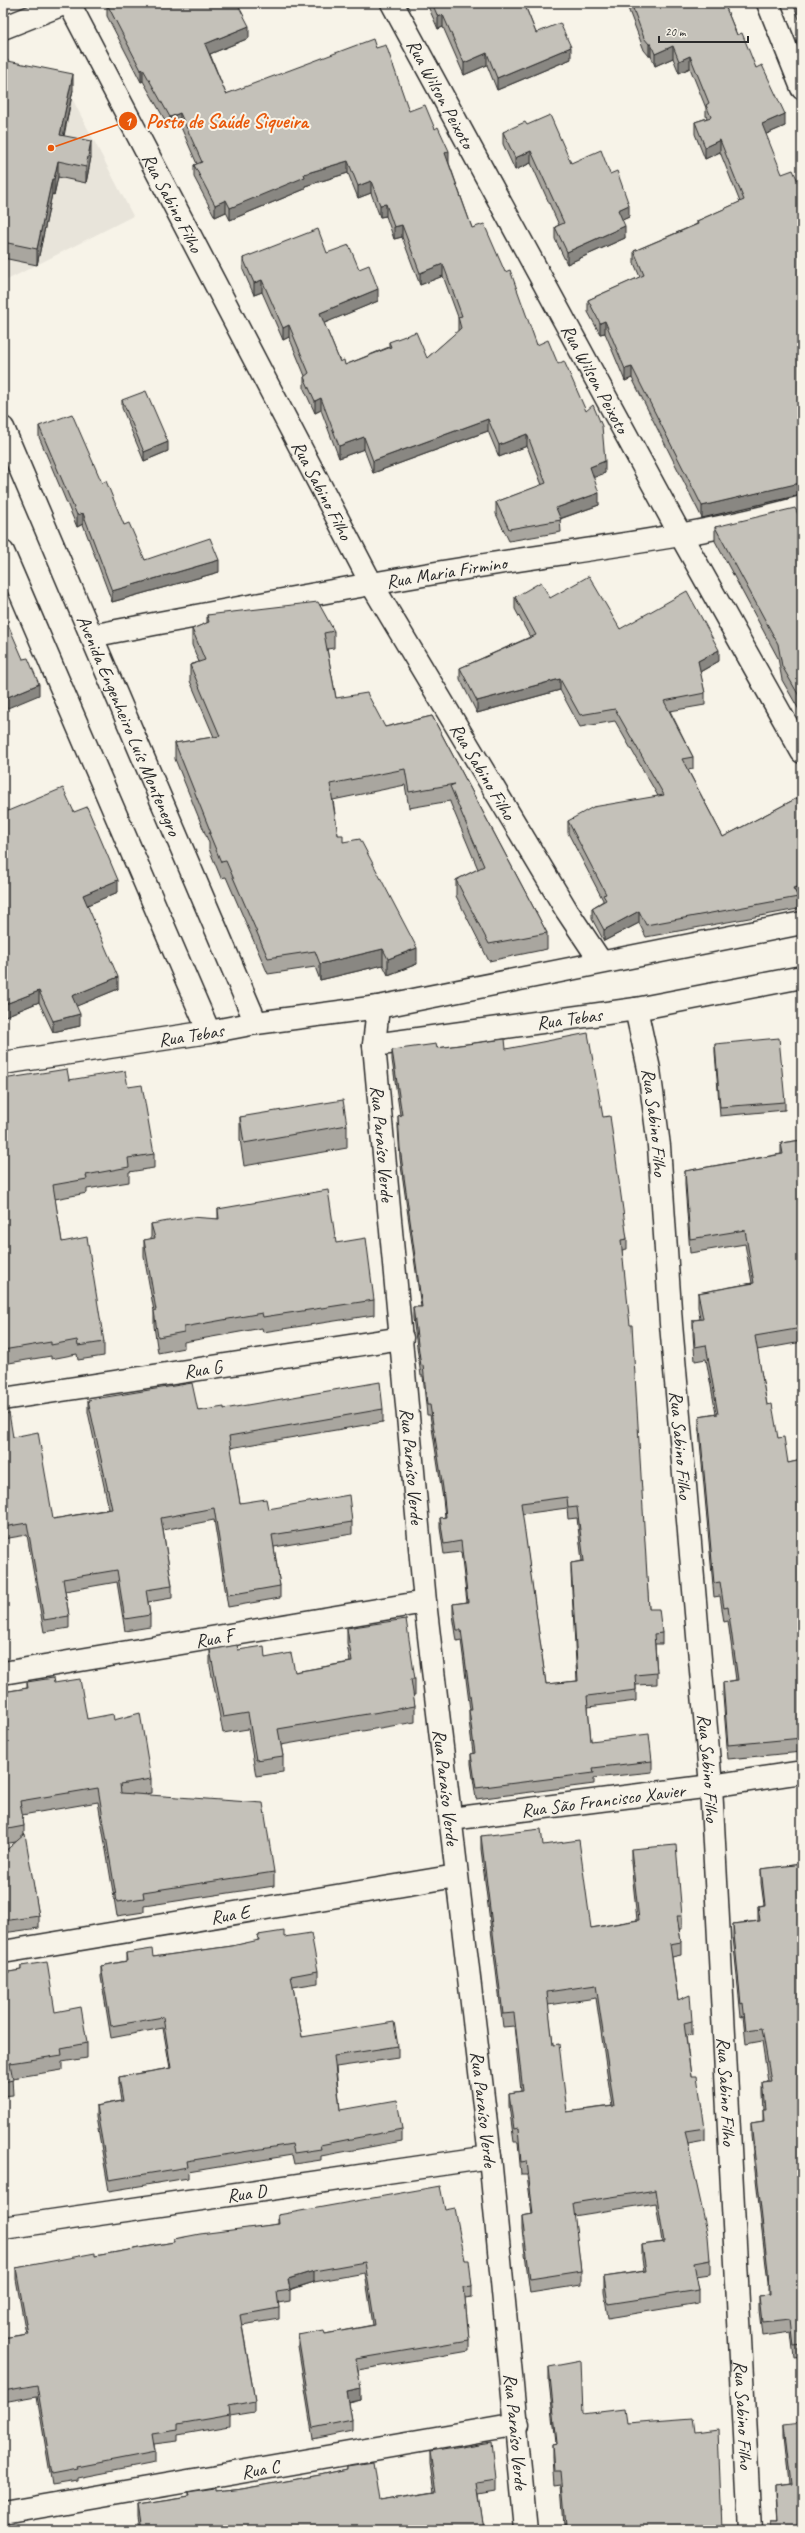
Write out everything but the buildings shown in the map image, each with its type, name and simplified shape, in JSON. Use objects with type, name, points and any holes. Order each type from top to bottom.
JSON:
[{"type":"street","points":[[3,28],[66,3]]},
{"type":"street","name":"Rua Sabino Filho","points":[[70,3],[371,583],[567,911],[601,962]]},
{"type":"street","name":"Rua Wilson Peixoto","points":[[392,3],[680,534],[802,752]]},
{"type":"street","points":[[768,3],[802,88]]},
{"type":"street","name":"Avenida Engenheiro Luís Montenegro","points":[[3,428],[256,1023]]},
{"type":"street","name":"Rua Maria Firmino","points":[[91,636],[371,583],[680,534],[774,516],[802,507]]},
{"type":"street","points":[[3,552],[209,1032]]},
{"type":"street","name":"Rua Tebas","points":[[3,1063],[209,1032],[256,1023],[378,1007],[802,923]]},
{"type":"street","name":"Rua Tebas","points":[[374,1045],[636,1009],[802,978]]},
{"type":"street","points":[[374,1045],[378,1007]]},
{"type":"street","name":"Rua Sabino Filho","points":[[636,1009],[649,1069],[659,1146],[671,1324],[711,1786],[750,2530]]},
{"type":"street","name":"Rua Paraíso Verde","points":[[374,1045],[425,1602],[490,2157],[518,2424],[526,2530]]},
{"type":"street","name":"Rua G","points":[[3,1399],[402,1338]]},
{"type":"street","name":"Rua F","points":[[3,1673],[425,1602]]},
{"type":"street","name":"Rua São Francisco Xavier","points":[[451,1819],[711,1786],[802,1772]]},
{"type":"street","name":"Rua E","points":[[3,1952],[456,1876]]},
{"type":"street","name":"Rua D","points":[[3,2228],[490,2157]]},
{"type":"street","name":"Rua C","points":[[3,2513],[518,2424]]},
{"type":"shaded area","points":[[3,64],[63,81],[133,216],[3,282]]},
{"type":"place","name":"Posto de Saúde Siqueira","points":[[51,148]]}]
